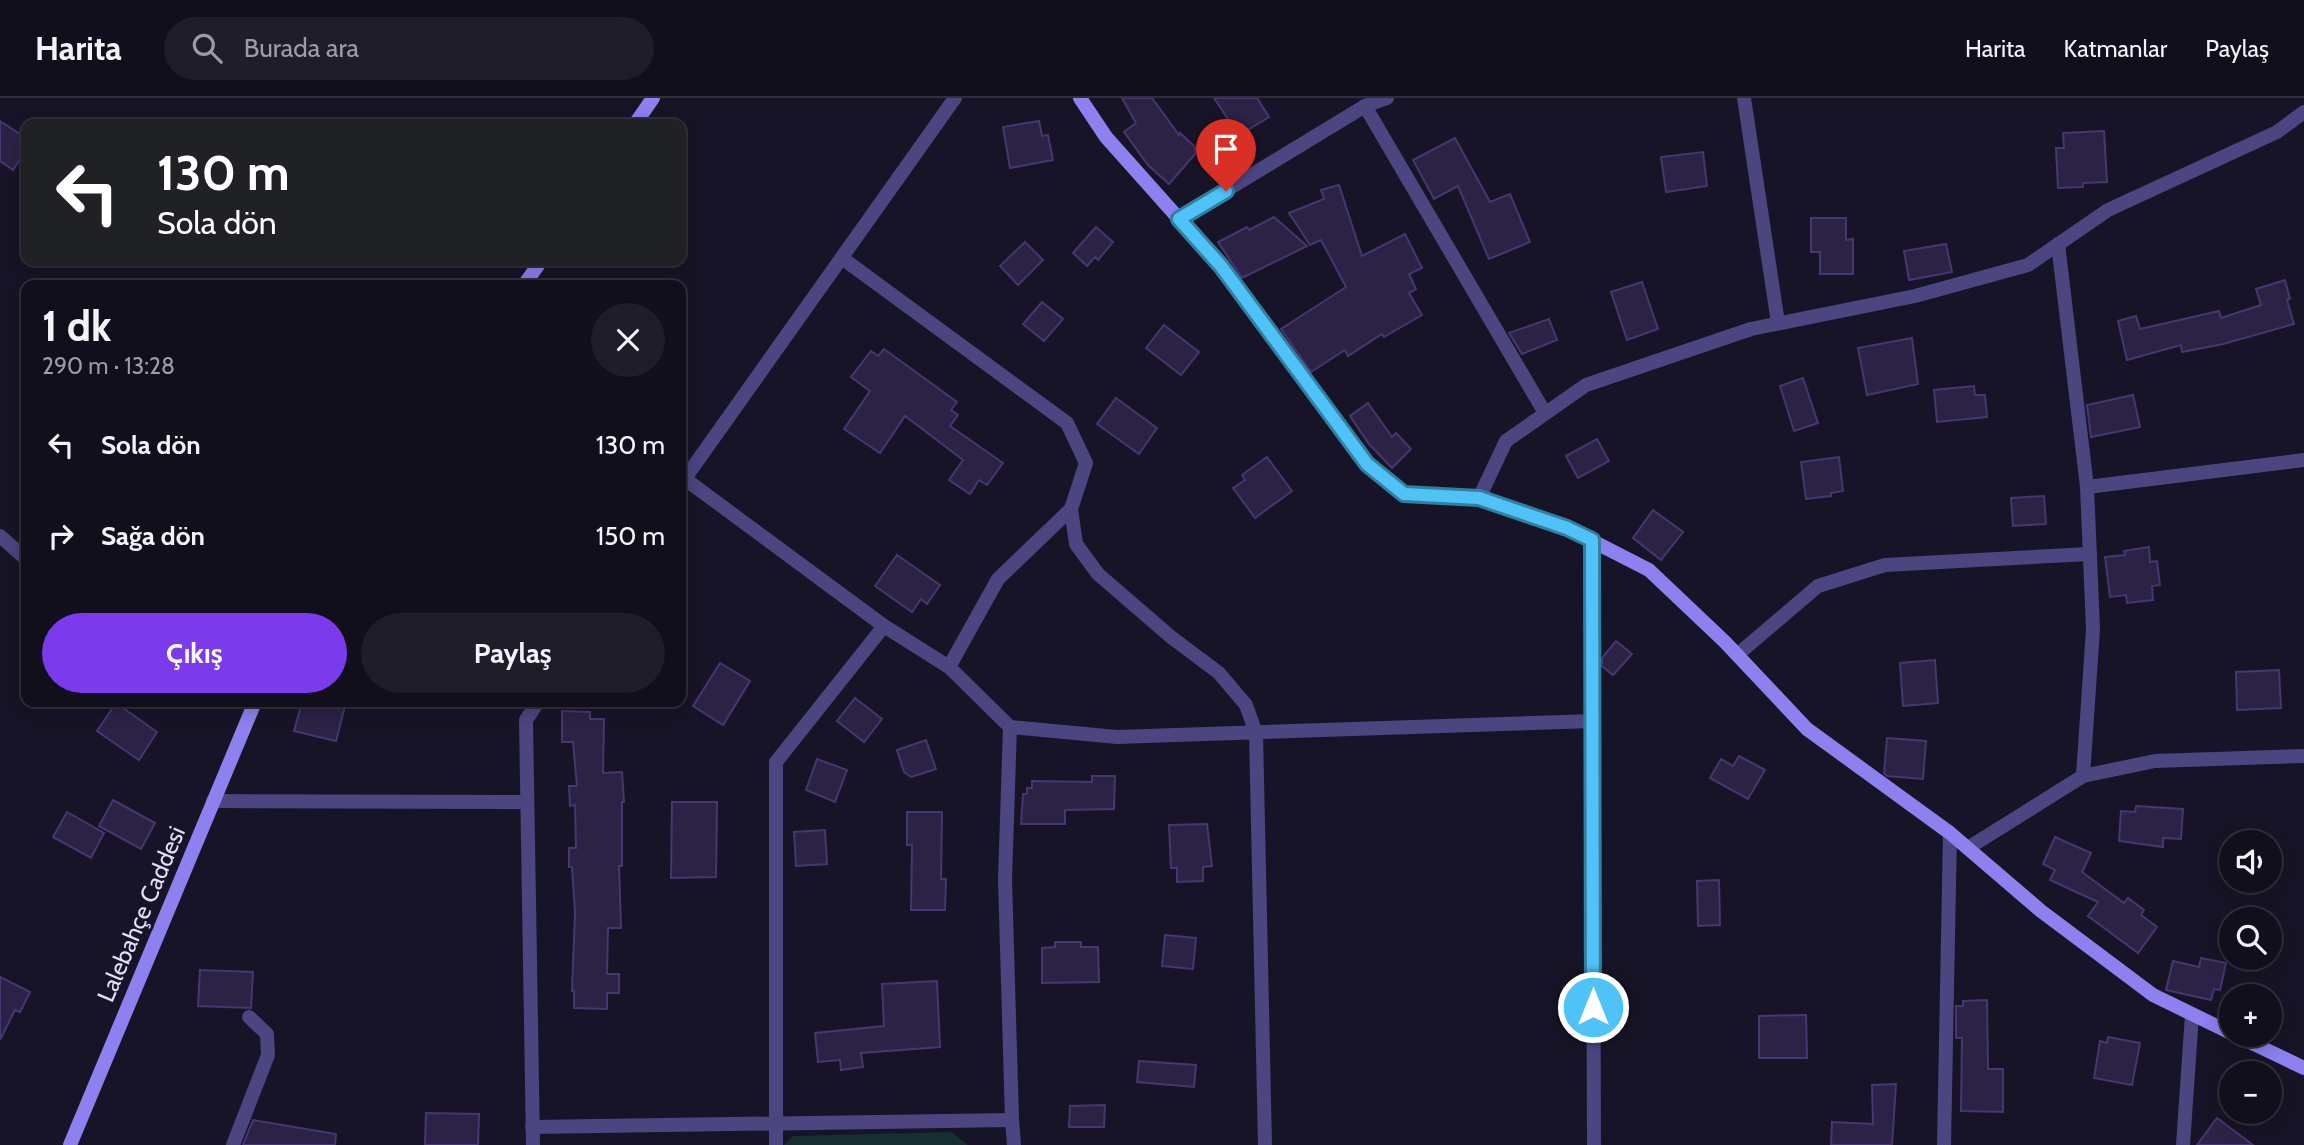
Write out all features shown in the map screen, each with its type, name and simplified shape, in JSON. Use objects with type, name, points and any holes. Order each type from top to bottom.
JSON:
[{"type":"street","points":[[638,119],[653,98]]},
{"type":"street","points":[[686,478],[956,98]]},
{"type":"street","points":[[1080,98],[1106,137],[1221,266],[1367,464],[1404,494],[1479,498],[1567,528],[1649,570],[1737,655],[1807,729],[1950,833],[2040,911],[2153,995],[2219,1028]]},
{"type":"street","points":[[1179,219],[1365,106],[1387,98]]},
{"type":"street","points":[[1744,98],[1779,323]]},
{"type":"street","points":[[1365,106],[1545,413]]},
{"type":"street","points":[[1479,498],[1506,441],[1586,385],[1751,329],[1915,296],[2028,265],[2108,210],[2277,132],[2304,111]]},
{"type":"street","points":[[2058,244],[2087,487],[2093,629],[2083,776]]},
{"type":"street","points":[[842,258],[1067,424],[1086,463],[1071,509],[1076,544],[1098,574],[1171,637],[1219,673],[1245,705],[1256,733],[1265,1145]]},
{"type":"street","points":[[2087,487],[2304,460]]},
{"type":"street","points":[[686,484],[884,626],[949,667],[1010,727],[1117,737],[1594,721]]},
{"type":"street","points":[[949,667],[998,579],[1071,509]]},
{"type":"street","points":[[0,536],[21,555]]},
{"type":"street","points":[[1592,540],[1594,1145]]},
{"type":"street","points":[[1737,655],[1818,586],[1885,565],[2090,554]]},
{"type":"street","points":[[776,1145],[776,762],[884,626]]},
{"type":"street","name":"Lalebahçe Caddesi","points":[[70,1145],[253,707]]},
{"type":"street","points":[[533,1145],[526,720],[535,707]]},
{"type":"street","points":[[1010,727],[1005,879],[1014,1145]]},
{"type":"street","points":[[1968,848],[2083,776],[2155,761],[2304,756]]},
{"type":"street","points":[[213,801],[527,802]]},
{"type":"street","points":[[1944,1145],[1950,833]]},
{"type":"street","points":[[2183,1145],[2192,1014]]},
{"type":"street","points":[[233,1145],[268,1055],[267,1034],[249,1017]]},
{"type":"street","points":[[2260,1047],[2304,1068]]},
{"type":"street","points":[[532,1128],[1012,1120]]},
{"type":"green space","points":[[951,1132],[968,1145],[784,1145],[793,1136]]},
{"type":"building","points":[[1122,98],[1152,98],[1179,135],[1180,133],[1195,147],[1195,154],[1169,184],[1148,165],[1124,132],[1136,123]]},
{"type":"building","points":[[1214,98],[1257,98],[1269,117],[1243,133],[1236,122],[1232,125]]},
{"type":"building","points":[[0,121],[21,135],[21,158],[13,170],[0,161]]},
{"type":"building","points":[[1039,121],[1042,136],[1048,135],[1053,160],[1010,168],[1003,127]]},
{"type":"building","points":[[2104,131],[2107,182],[2058,188],[2056,148],[2064,148],[2063,133]]},
{"type":"building","points":[[1455,138],[1490,202],[1510,194],[1530,242],[1489,259],[1458,186],[1434,199],[1413,160]]},
{"type":"building","points":[[1703,152],[1707,186],[1666,192],[1661,157]]},
{"type":"building","points":[[1339,185],[1362,256],[1405,234],[1422,268],[1409,274],[1416,289],[1409,293],[1422,315],[1384,337],[1382,334],[1348,356],[1345,350],[1311,372],[1281,329],[1346,287],[1321,240],[1310,245],[1289,213],[1324,199],[1321,190]]},
{"type":"building","points":[[1274,217],[1307,246],[1242,278],[1218,242]]},
{"type":"building","points":[[1811,218],[1846,218],[1846,240],[1853,239],[1853,274],[1820,274],[1820,252],[1811,252]]},
{"type":"building","points":[[1096,227],[1113,242],[1098,260],[1095,257],[1087,266],[1073,253]]},
{"type":"building","points":[[1025,242],[1043,260],[1018,285],[1000,266]]},
{"type":"building","points":[[1946,244],[1952,272],[1909,280],[1904,251]]},
{"type":"building","points":[[2285,280],[2294,324],[2223,344],[2182,352],[2181,345],[2127,360],[2118,321],[2136,316],[2140,329],[2219,311],[2221,318],[2261,305],[2256,289]]},
{"type":"building","points":[[1642,282],[1658,329],[1627,340],[1611,292]]},
{"type":"building","points":[[1042,302],[1063,319],[1044,341],[1023,324]]},
{"type":"building","points":[[1549,319],[1557,340],[1522,354],[1509,333]]},
{"type":"building","points":[[1164,325],[1199,352],[1181,375],[1146,348]]},
{"type":"building","points":[[1912,338],[1918,384],[1867,395],[1858,348]]},
{"type":"building","points":[[884,349],[957,402],[951,410],[958,415],[950,426],[1003,463],[987,485],[979,480],[970,494],[949,480],[963,460],[905,416],[880,453],[844,429],[870,391],[851,377],[871,351],[878,356]]},
{"type":"building","points":[[1803,378],[1818,423],[1794,431],[1780,386]]},
{"type":"building","points":[[1974,386],[1975,395],[1985,395],[1987,417],[1937,422],[1934,390]]},
{"type":"building","points":[[2133,395],[2140,427],[2091,437],[2087,405]]},
{"type":"building","points":[[1116,398],[1157,428],[1139,454],[1097,424]]},
{"type":"building","points":[[1368,403],[1392,437],[1396,433],[1411,449],[1392,468],[1369,444],[1350,416]]},
{"type":"building","points":[[1597,439],[1609,461],[1578,478],[1566,456]]},
{"type":"building","points":[[1267,457],[1292,491],[1255,518],[1233,488],[1245,480],[1242,475]]},
{"type":"building","points":[[1839,457],[1843,491],[1831,493],[1831,496],[1806,499],[1801,462]]},
{"type":"building","points":[[2044,496],[2046,524],[2013,526],[2011,498]]},
{"type":"building","points":[[1653,510],[1683,532],[1661,560],[1633,538]]},
{"type":"building","points":[[2149,547],[2150,562],[2157,561],[2160,585],[2152,586],[2153,600],[2127,603],[2126,595],[2110,597],[2105,557],[2125,555],[2124,551]]},
{"type":"building","points":[[897,555],[940,585],[927,604],[921,599],[912,612],[875,586]]},
{"type":"building","points":[[1616,641],[1632,654],[1613,675],[1602,666],[1602,658]]},
{"type":"building","points":[[1935,660],[1938,703],[1903,706],[1900,663]]},
{"type":"building","points":[[720,663],[750,681],[723,725],[693,706]]},
{"type":"building","points":[[2279,670],[2281,708],[2237,710],[2236,672]]},
{"type":"building","points":[[855,698],[882,719],[864,742],[837,721]]},
{"type":"building","points":[[113,707],[122,707],[157,732],[139,760],[97,731]]},
{"type":"building","points":[[301,707],[345,707],[336,741],[294,731]]},
{"type":"building","points":[[562,711],[590,712],[590,719],[604,719],[603,773],[622,772],[622,866],[619,866],[621,928],[608,928],[607,974],[619,974],[619,993],[607,993],[607,1009],[574,1008],[572,991],[575,912],[569,848],[576,848],[575,805],[570,806],[569,786],[577,786],[573,742],[562,742]]},
{"type":"building","points":[[1887,738],[1926,741],[1923,779],[1887,776],[1884,773]]},
{"type":"building","points":[[926,740],[936,769],[911,777],[904,772],[897,750]]},
{"type":"building","points":[[1739,756],[1765,770],[1748,799],[1710,778],[1721,759],[1733,766]]},
{"type":"building","points":[[817,759],[847,770],[835,802],[806,790]]},
{"type":"building","points":[[1092,776],[1115,776],[1114,809],[1065,810],[1065,824],[1021,824],[1023,794],[1027,794],[1027,788],[1032,788],[1032,781],[1092,782]]},
{"type":"building","points":[[113,800],[155,823],[141,849],[99,826]]},
{"type":"building","points":[[672,802],[717,802],[716,877],[671,878]]},
{"type":"building","points":[[2136,806],[2183,809],[2181,839],[2163,838],[2163,847],[2119,841],[2121,811],[2135,812]]},
{"type":"building","points":[[67,812],[104,833],[91,858],[53,837]]},
{"type":"building","points":[[907,812],[942,812],[941,879],[946,879],[945,910],[911,910],[912,845],[907,845]]},
{"type":"building","points":[[1207,824],[1212,866],[1203,867],[1203,881],[1177,882],[1177,868],[1171,868],[1169,825]]},
{"type":"building","points":[[825,830],[827,864],[796,866],[794,832]]},
{"type":"building","points":[[2055,837],[2091,853],[2082,872],[2124,903],[2128,898],[2144,910],[2141,915],[2157,927],[2138,953],[2088,916],[2098,902],[2050,880],[2055,870],[2043,864]]},
{"type":"building","points":[[1719,880],[1720,925],[1698,926],[1697,881]]},
{"type":"building","points":[[1165,935],[1196,938],[1193,969],[1162,966]]},
{"type":"building","points":[[1055,942],[1081,942],[1081,947],[1098,947],[1099,982],[1042,983],[1042,948],[1055,947]]},
{"type":"building","points":[[2201,958],[2219,962],[2219,970],[2224,970],[2219,990],[2214,989],[2211,1000],[2166,990],[2173,961],[2199,967]]},
{"type":"building","points":[[200,970],[253,972],[251,1008],[198,1006]]},
{"type":"building","points":[[0,977],[30,992],[20,1012],[15,1010],[0,1040]]},
{"type":"building","points":[[937,981],[940,1047],[861,1053],[863,1067],[841,1070],[840,1060],[818,1062],[815,1033],[884,1026],[882,984]]},
{"type":"building","points":[[1987,1000],[1988,1069],[2003,1069],[2003,1112],[1961,1111],[1962,1038],[1956,1038],[1956,1006],[1963,1006],[1963,1001]]},
{"type":"building","points":[[1806,1015],[1807,1058],[1759,1058],[1759,1016]]},
{"type":"building","points":[[2108,1037],[2140,1043],[2132,1085],[2094,1078],[2100,1041],[2107,1043]]},
{"type":"building","points":[[1139,1061],[1196,1065],[1194,1087],[1137,1082]]},
{"type":"building","points":[[1896,1084],[1892,1145],[1831,1145],[1832,1122],[1873,1124],[1872,1085]]},
{"type":"building","points":[[1105,1105],[1104,1127],[1069,1127],[1070,1106]]},
{"type":"building","points":[[426,1113],[479,1114],[478,1145],[425,1145]]},
{"type":"building","points":[[2217,1118],[2219,1124],[2225,1124],[2253,1145],[2197,1145]]},
{"type":"building","points":[[253,1120],[336,1134],[335,1145],[243,1145]]},
{"type":"route","points":[[1226,191],[1179,219],[1221,266],[1367,464],[1404,494],[1479,498],[1567,528],[1592,540],[1593,1007]]}]
